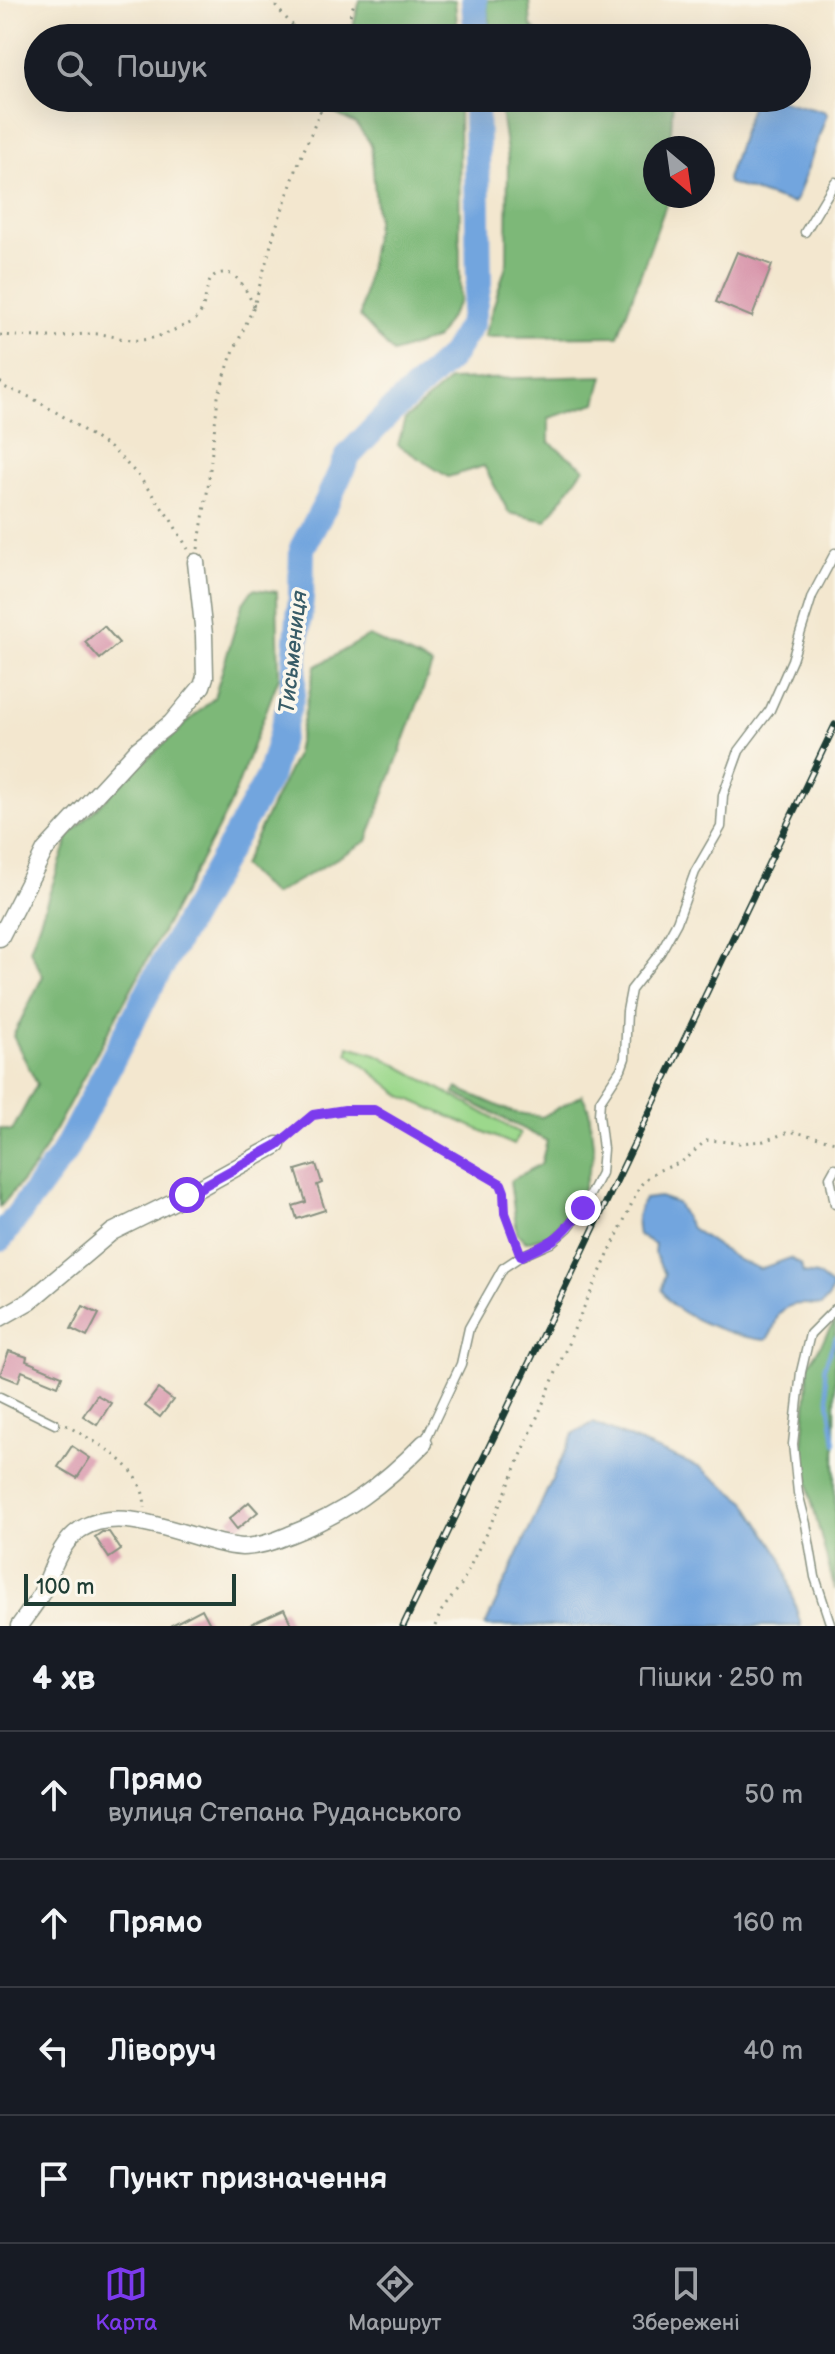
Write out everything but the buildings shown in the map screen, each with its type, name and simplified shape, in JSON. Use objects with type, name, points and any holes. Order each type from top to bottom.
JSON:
[{"type":"street","points":[[0,938],[45,850],[138,749],[171,723],[202,686],[205,677],[204,635],[196,562]]},
{"type":"street","points":[[0,1318],[30,1301],[112,1232],[277,1145]]},
{"type":"street","points":[[19,1626],[38,1599],[57,1557],[81,1529],[103,1521],[144,1523],[224,1544],[245,1547],[272,1542],[321,1523],[350,1507],[424,1443]]},
{"type":"lane","points":[[805,232],[835,182]]},
{"type":"lane","points":[[424,1443],[461,1364],[469,1328],[503,1268],[551,1243],[568,1228],[583,1208],[601,1173],[600,1101],[625,1058],[631,990],[660,953],[695,872],[721,827],[723,795],[739,751],[770,710],[792,660],[812,596],[835,553]]},
{"type":"lane","points":[[835,1168],[830,1177],[835,1204]]},
{"type":"lane","points":[[831,1626],[815,1577],[798,1493],[793,1444],[801,1372],[810,1334],[835,1309]]},
{"type":"lane","points":[[0,1397],[55,1424]]},
{"type":"path","points":[[270,0],[291,24]]},
{"type":"path","points":[[347,24],[355,0]]},
{"type":"path","points":[[196,562],[218,397],[231,357],[254,306],[275,230],[320,112]]},
{"type":"path","points":[[0,335],[52,337],[99,334],[143,340],[192,323],[201,315],[206,303],[208,282],[216,274],[225,272],[233,274],[245,288],[254,306]]},
{"type":"path","points":[[0,382],[4,387],[32,398],[64,417],[114,451],[137,474],[171,520],[196,562]]},
{"type":"path","points":[[277,1145],[313,1115],[374,1110],[501,1184],[505,1213],[521,1256]]},
{"type":"path","points":[[435,1626],[442,1610],[461,1585],[504,1496],[578,1320],[646,1178],[655,1170],[685,1159],[708,1140],[739,1143],[764,1141],[795,1132],[835,1142]]},
{"type":"path","points":[[55,1424],[63,1423],[118,1457],[137,1478],[145,1503],[144,1523]]},
{"type":"green space","points":[[360,0],[455,0],[457,24],[354,24]]},
{"type":"green space","points":[[486,0],[529,0],[531,24],[489,24]]},
{"type":"green space","points":[[332,112],[459,112],[460,300],[437,338],[393,353],[360,317],[377,219],[371,144],[356,124]]},
{"type":"green space","points":[[501,112],[672,112],[671,136],[643,136],[643,208],[665,208],[618,336],[484,337],[507,262],[508,159]]},
{"type":"green space","points":[[603,376],[596,403],[549,418],[549,442],[584,468],[546,521],[509,513],[484,466],[448,477],[398,445],[405,419],[450,380]]},
{"type":"green space","points":[[253,589],[277,592],[279,677],[229,808],[36,1165],[0,1207],[0,1128],[12,1131],[37,1084],[13,1036],[43,976],[30,950],[70,834],[214,698],[242,605]]},
{"type":"green space","points":[[369,636],[432,665],[367,841],[273,895],[242,866],[295,757],[315,667]]},
{"type":"green space","points":[[349,1046],[379,1055],[520,1133],[514,1145],[402,1096],[348,1053]]},
{"type":"green space","points":[[457,1088],[512,1112],[542,1117],[582,1095],[589,1109],[594,1154],[581,1196],[550,1235],[526,1242],[517,1233],[510,1181],[541,1164],[547,1141],[454,1093]]},
{"type":"green space","points":[[835,1321],[835,1590],[810,1495],[803,1446],[809,1364]]},
{"type":"water","points":[[811,108],[827,114],[793,203],[728,183],[749,112],[811,112]]},
{"type":"water","points":[[659,1197],[677,1203],[691,1228],[738,1260],[760,1269],[790,1258],[801,1265],[803,1273],[817,1275],[833,1287],[829,1297],[821,1306],[797,1304],[786,1307],[766,1340],[718,1329],[683,1312],[670,1303],[662,1290],[665,1274],[654,1253],[655,1244],[638,1235],[637,1217],[644,1199]]},
{"type":"water","points":[[593,1423],[701,1468],[746,1502],[782,1558],[801,1626],[485,1626],[573,1434]]},
{"type":"waterway","name":"Тисьмениця","points":[[474,0],[476,24]]},
{"type":"waterway","name":"Тисьмениця","points":[[0,1239],[63,1154],[154,980],[269,777],[292,695],[302,548],[348,456],[389,413],[451,357],[471,324],[479,283],[476,112]]},
{"type":"waterway","points":[[835,1338],[824,1368],[835,1443]]},
{"type":"railway","points":[[403,1626],[835,725]]},
{"type":"route","points":[[187,1195],[277,1145],[313,1115],[374,1110],[501,1184],[505,1213],[521,1256],[551,1243],[568,1228],[583,1208]]}]
